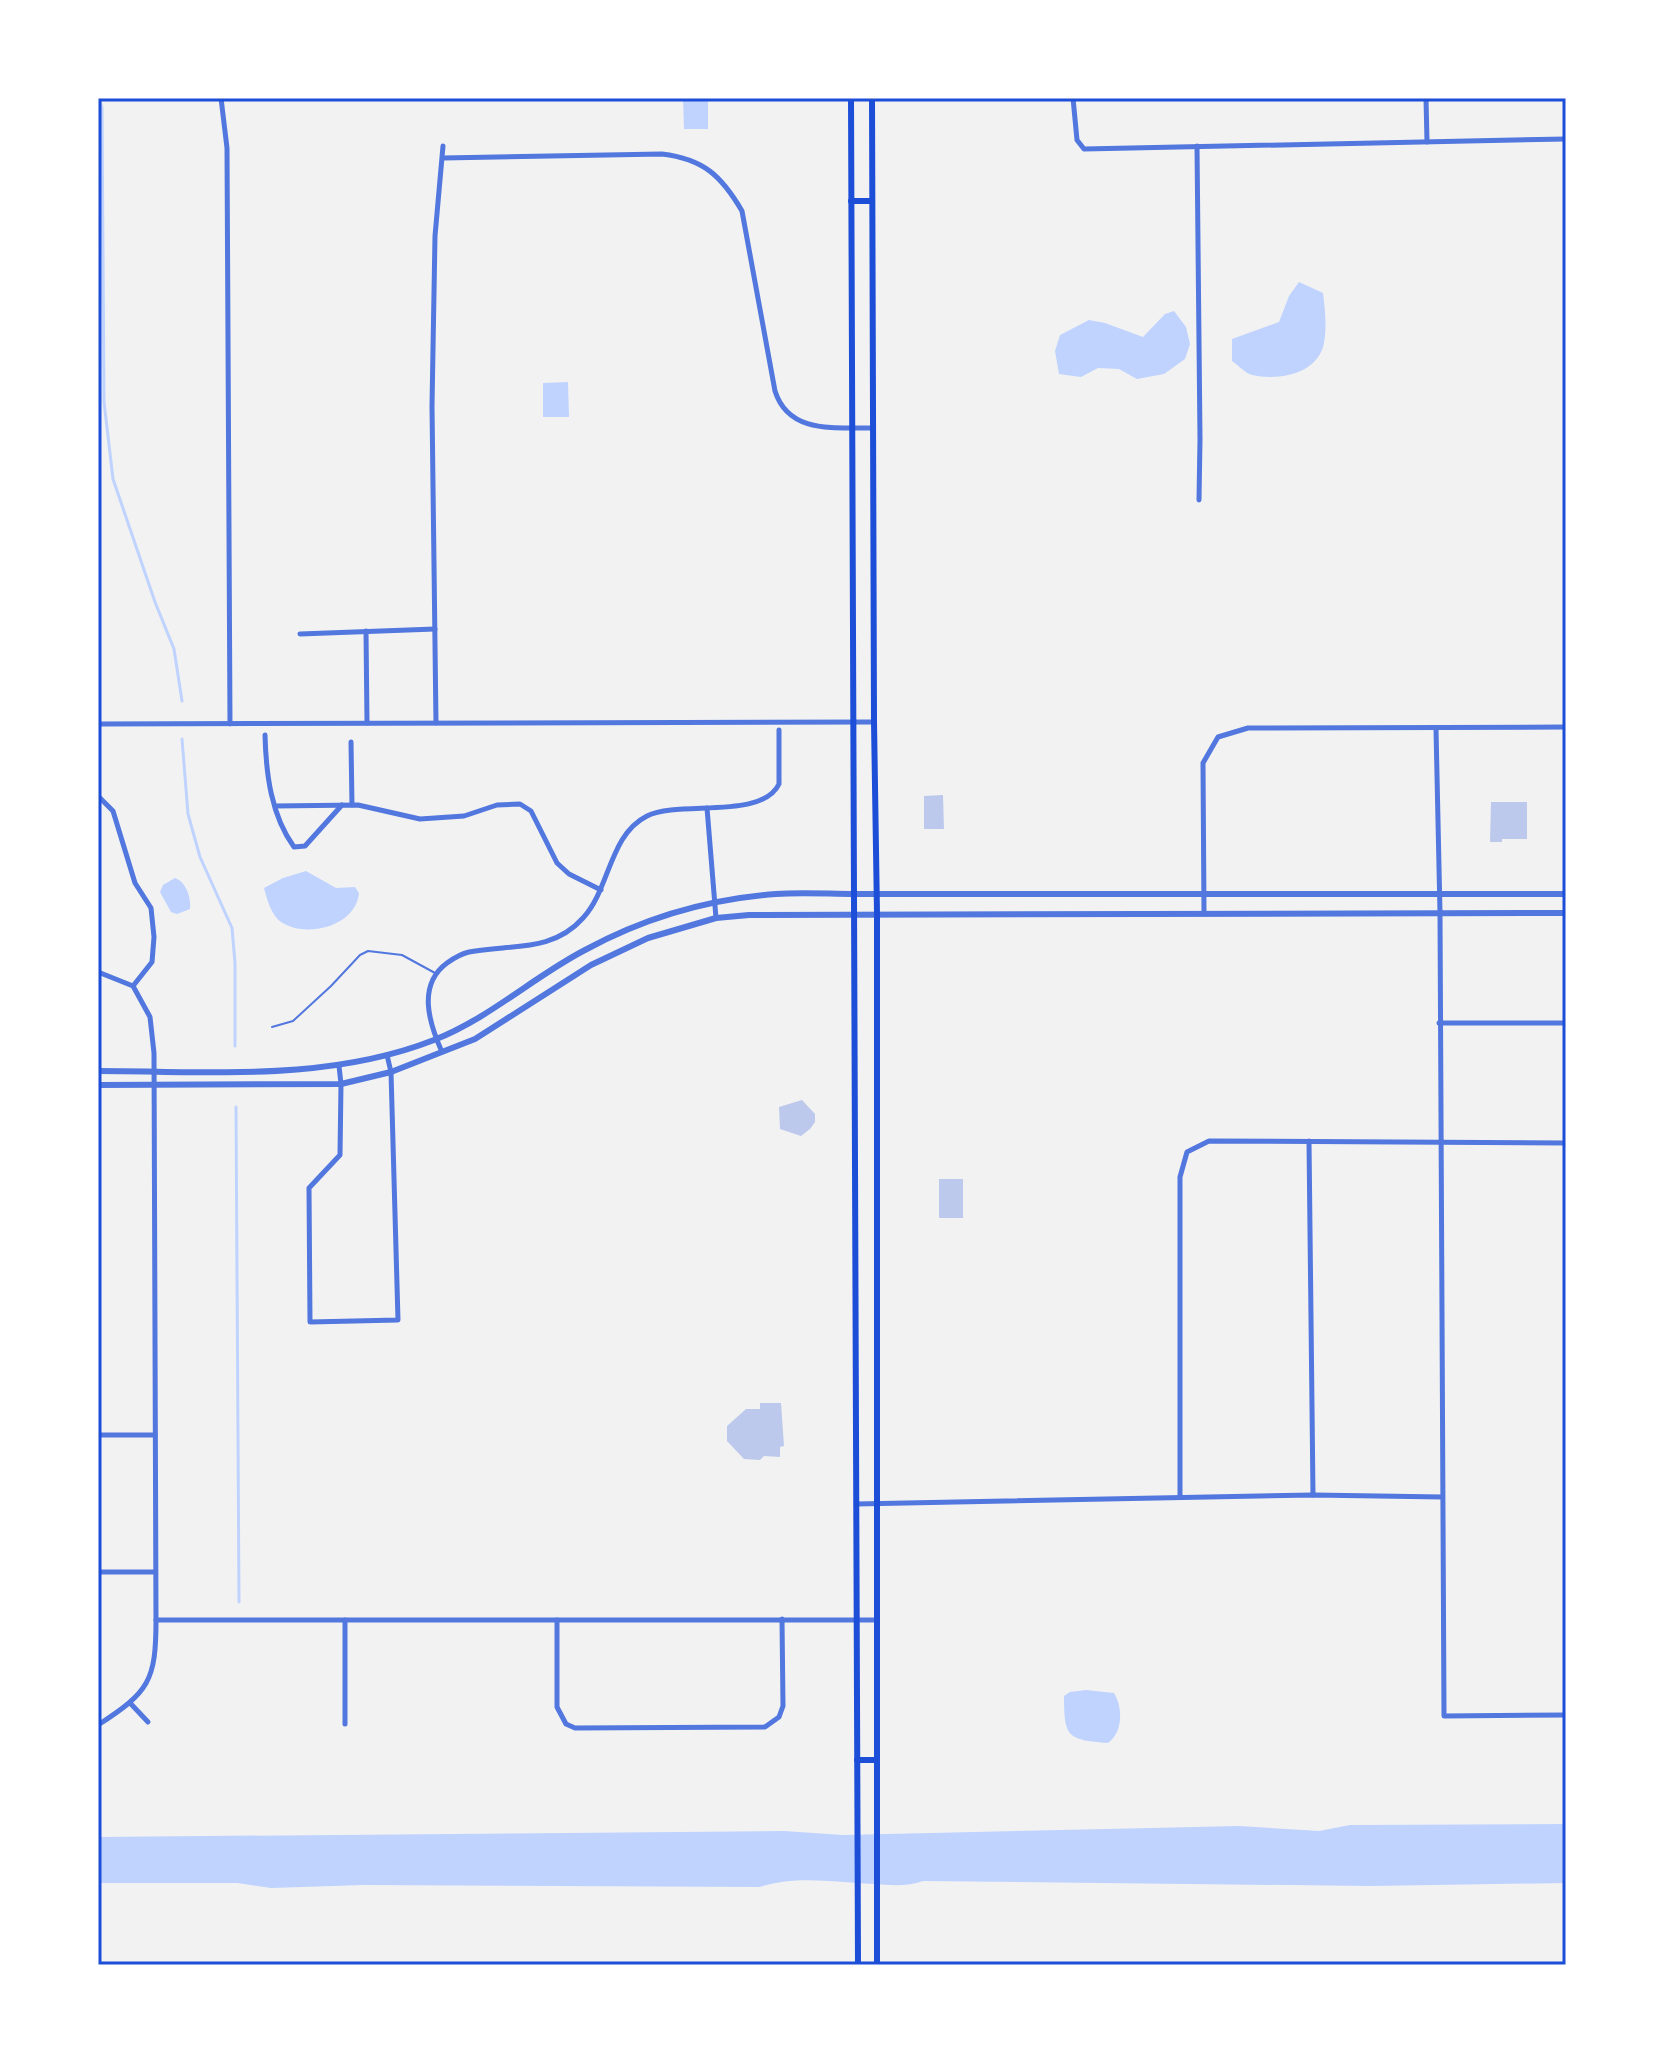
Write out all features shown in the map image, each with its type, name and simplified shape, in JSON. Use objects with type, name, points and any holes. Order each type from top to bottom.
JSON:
[{"type":"main road","points":[[851,98],[858,1965]]},
{"type":"main road","points":[[872,98],[877,894],[877,1965]]},
{"type":"main road","points":[[851,201],[872,201]]},
{"type":"main road","points":[[857,1760],[877,1760]]},
{"type":"street","points":[[221,98],[227,148],[230,724]]},
{"type":"street","points":[[1073,98],[1077,140],[1084,149],[1566,139]]},
{"type":"street","points":[[1426,98],[1427,142]]},
{"type":"street","points":[[436,723],[432,390],[435,236],[443,146]]},
{"type":"street","points":[[1197,146],[1199,500]]},
{"type":"street","points":[[443,158],[662,154],[686,157],[705,166],[728,187],[742,211],[778,401],[791,417],[811,426],[873,428]]},
{"type":"street","points":[[300,634],[435,629]]},
{"type":"street","points":[[366,631],[367,723]]},
{"type":"street","points":[[98,724],[874,722]]},
{"type":"street","points":[[1204,914],[1203,763],[1218,737],[1248,728],[1566,727]]},
{"type":"street","points":[[1436,729],[1440,913],[1444,1716],[1566,1715]]},
{"type":"street","points":[[442,1054],[428,1005],[429,989],[436,974],[457,956],[468,952],[531,946],[557,938],[583,920],[601,890],[625,835],[643,818],[672,810],[762,800],[776,792],[779,784],[779,730]]},
{"type":"street","points":[[265,735],[266,779],[288,840],[294,847],[305,846],[342,805]]},
{"type":"street","points":[[351,742],[352,805]]},
{"type":"street","points":[[98,796],[113,811],[135,883],[151,908],[154,937],[152,962],[133,986]]},
{"type":"street","points":[[275,806],[352,805],[420,819],[464,816],[510,803],[525,806],[531,811],[557,863],[569,874],[601,890]]},
{"type":"street","points":[[707,808],[716,918]]},
{"type":"street","points":[[98,1071],[275,1071],[339,1066],[387,1055],[436,1039],[502,1005],[584,950],[643,923],[714,902],[777,894],[1566,894]]},
{"type":"street","points":[[98,1085],[341,1084],[391,1072],[442,1054],[507,1020],[591,965],[648,938],[716,918],[855,913],[1566,913]]},
{"type":"street","points":[[98,972],[133,986],[150,1017],[154,1071],[156,1620],[153,1668],[144,1686],[131,1704],[98,1725]]},
{"type":"street","points":[[1439,1023],[1566,1023]]},
{"type":"street","points":[[339,1066],[340,1155],[309,1188],[310,1322],[398,1320],[391,1072],[387,1055]]},
{"type":"street","points":[[1180,1497],[1180,1177],[1187,1152],[1209,1141],[1566,1143]]},
{"type":"street","points":[[1309,1141],[1313,1495]]},
{"type":"street","points":[[98,1435],[155,1435]]},
{"type":"street","points":[[856,1504],[1313,1495],[1442,1497]]},
{"type":"street","points":[[98,1572],[155,1572]]},
{"type":"street","points":[[557,1620],[557,1707],[566,1724],[575,1728],[765,1727],[779,1717],[783,1706],[782,1619]]},
{"type":"street","points":[[156,1620],[877,1620]]},
{"type":"street","points":[[345,1620],[345,1724]]},
{"type":"street","points":[[131,1704],[148,1722]]},
{"type":"lane","points":[[272,1027],[293,1021],[360,955],[368,951],[402,955],[436,974]]},
{"type":"water","points":[[683,98],[708,98],[708,129],[684,129]]},
{"type":"water","points":[[1299,282],[1323,293],[1325,331],[1320,354],[1306,368],[1285,376],[1263,377],[1247,373],[1232,361],[1232,339],[1279,322],[1289,296]]},
{"type":"water","points":[[1174,311],[1186,327],[1190,344],[1185,359],[1164,374],[1137,379],[1119,369],[1098,368],[1081,377],[1059,374],[1055,351],[1060,335],[1089,320],[1143,337],[1165,314]]},
{"type":"water","points":[[568,382],[569,417],[543,417],[543,383]]},
{"type":"water","points":[[306,871],[336,888],[355,887],[359,893],[349,914],[329,926],[316,929],[292,927],[278,919],[264,888]]},
{"type":"water","points":[[175,878],[185,886],[190,904],[190,909],[177,914],[171,912],[160,892],[163,885]]},
{"type":"water","points":[[1086,1690],[1114,1693],[1117,1699],[1119,1726],[1108,1743],[1076,1738],[1067,1728],[1064,1696]]},
{"type":"water","points":[[1566,1824],[1566,1883],[1371,1886],[923,1881],[898,1885],[801,1880],[760,1887],[363,1885],[271,1888],[237,1883],[98,1883],[98,1837],[784,1831],[843,1835],[1239,1826],[1319,1831],[1350,1825]]},
{"type":"building","points":[[943,795],[944,829],[924,829],[924,796]]},
{"type":"building","points":[[1491,802],[1527,802],[1527,839],[1490,842]]},
{"type":"building","points":[[802,1100],[815,1114],[815,1122],[810,1129],[801,1136],[780,1129],[779,1107]]},
{"type":"building","points":[[939,1179],[963,1179],[963,1218],[939,1218]]},
{"type":"building","points":[[760,1403],[781,1403],[784,1446],[780,1447],[780,1457],[744,1459],[727,1441],[727,1426],[746,1409],[760,1409]]},
{"type":"waterway","points":[[99,98],[102,108],[104,402],[113,479],[174,649],[182,701]]},
{"type":"waterway","points":[[182,739],[188,814],[200,857],[232,928],[235,1046]]},
{"type":"waterway","points":[[236,1107],[239,1602]]}]
